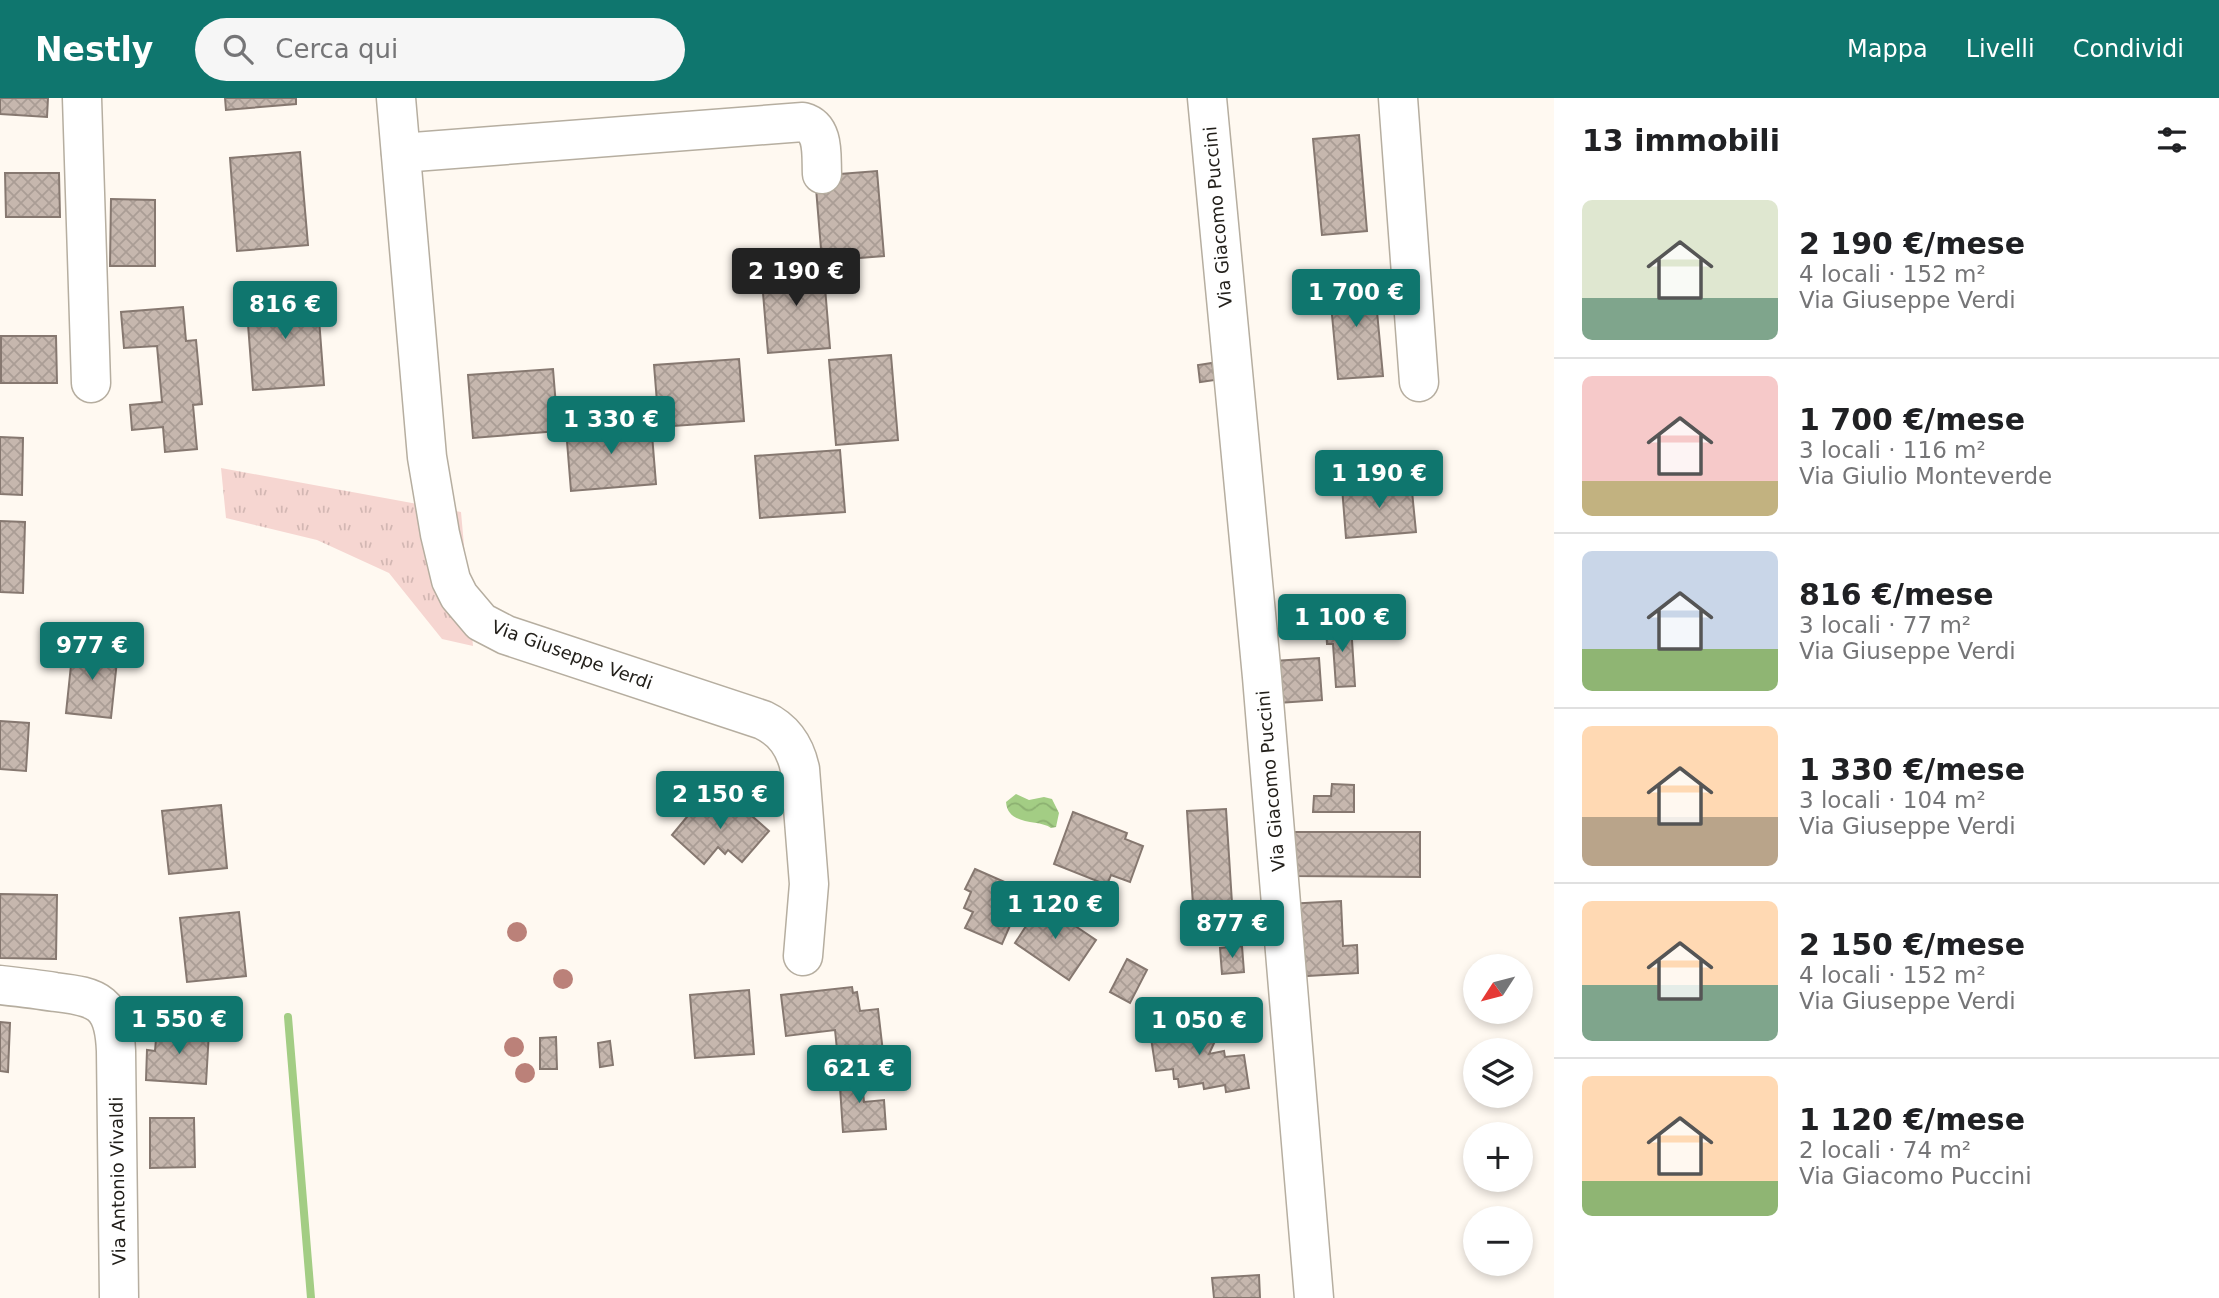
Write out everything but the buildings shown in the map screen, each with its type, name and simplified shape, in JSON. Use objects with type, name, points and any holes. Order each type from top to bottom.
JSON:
[{"type":"street","points":[[82,98],[91,383]]},
{"type":"street","name":"Via Giuseppe Verdi","points":[[396,98],[427,457],[440,534],[454,588],[464,604],[481,622],[506,635],[762,720],[784,735],[796,754],[800,769],[807,845],[809,898],[803,956]]},
{"type":"street","name":"Via Giacomo Puccini","points":[[1207,98],[1262,677],[1314,1298]]},
{"type":"street","points":[[1398,98],[1419,382]]},
{"type":"street","points":[[401,153],[803,121],[810,124],[818,134],[822,174]]},
{"type":"street","name":"Via Antonio Vivaldi","points":[[0,985],[88,996],[102,1007],[110,1020],[116,1051],[119,1298]]},
{"type":"green space","points":[[221,468],[461,512],[473,646],[442,639],[389,573],[317,540],[226,518]]},
{"type":"water","points":[[1016,794],[1029,800],[1044,797],[1052,799],[1059,813],[1056,827],[1025,821],[1012,815],[1006,802]]},
{"type":"waterway","points":[[288,1017],[311,1298]]}]
